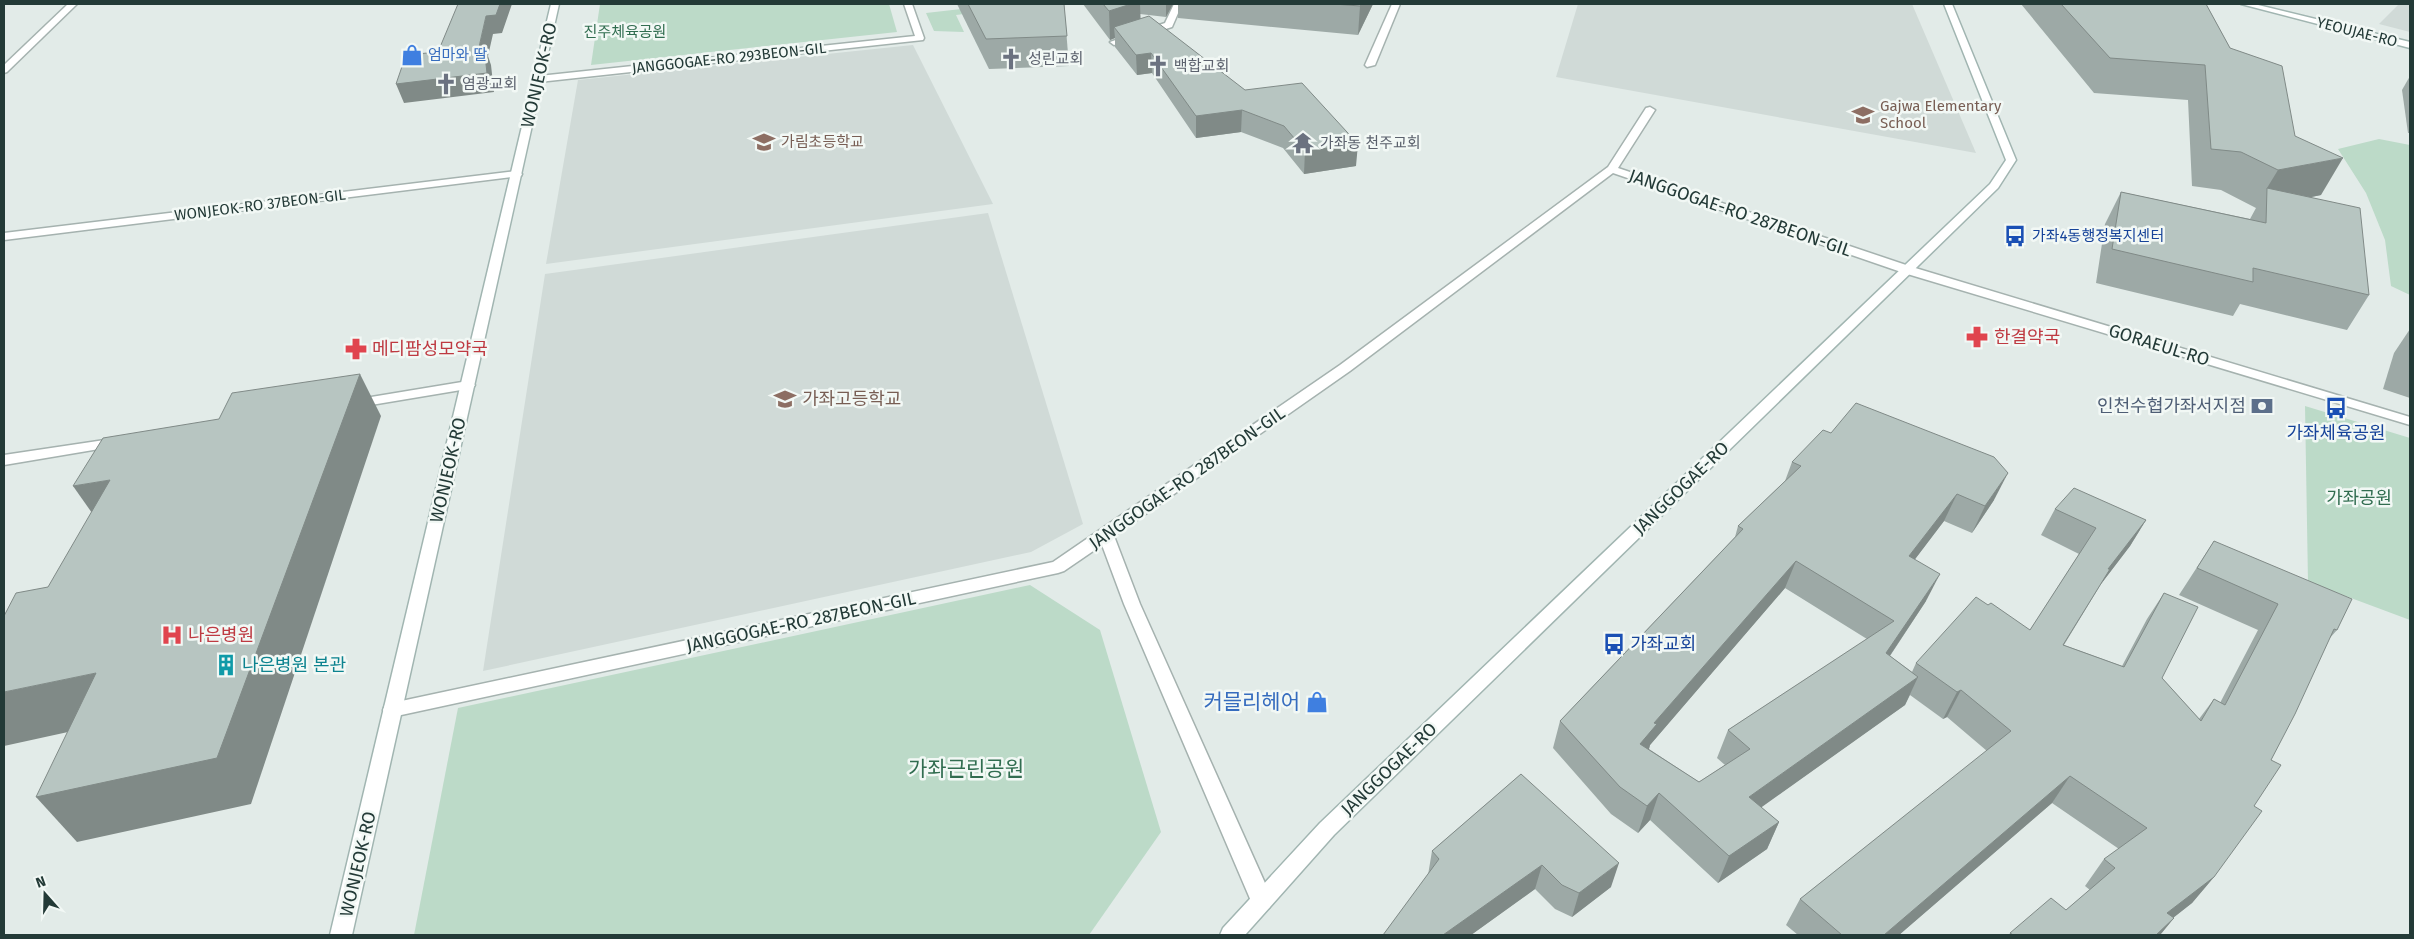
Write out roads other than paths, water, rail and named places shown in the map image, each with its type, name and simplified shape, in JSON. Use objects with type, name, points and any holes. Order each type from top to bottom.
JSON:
[{"type":"street","points":[[4,70],[73,4]]},
{"type":"street","name":"WONJEOK-RO","points":[[341,935],[555,4]]},
{"type":"street","name":"JANGGOGAE-RO 293BEON-GIL","points":[[539,79],[920,38],[908,4]]},
{"type":"street","points":[[1114,42],[1169,25],[1178,4]]},
{"type":"street","points":[[1370,66],[1396,4]]},
{"type":"street","name":"JANGGOGAE-RO","points":[[1231,935],[1327,829],[1994,186],[2011,160],[1948,4]]},
{"type":"street","name":"YEOUJAE-RO","points":[[2245,4],[2410,45]]},
{"type":"street","points":[[1612,169],[1650,110]]},
{"type":"street","name":"JANGGOGAE-RO 287BEON-GIL","points":[[392,710],[1058,567],[1345,368],[1612,169],[1908,270]]},
{"type":"street","name":"WONJEOK-RO 37BEON-GIL","points":[[4,237],[517,174]]},
{"type":"street","name":"GORAEUL-RO","points":[[1908,270],[2410,421]]},
{"type":"street","points":[[342,406],[468,385]]},
{"type":"street","points":[[4,460],[130,440]]},
{"type":"street","points":[[1106,535],[1132,604],[1262,901]]},
{"type":"place","name":"엄마와 딸","points":[[412,55]]},
{"type":"place","name":"성린교회","points":[[1011,59]]},
{"type":"place","name":"백합교회","points":[[1158,66]]},
{"type":"place","name":"염광교회","points":[[446,84]]},
{"type":"place","name":"Gajwa Elementary School","points":[[1863,115]]},
{"type":"place","name":"가림초등학교","points":[[764,142]]},
{"type":"place","name":"가좌동 천주교회","points":[[1303,143]]},
{"type":"place","name":"가좌4동행정복지센터","points":[[2015,236]]},
{"type":"place","name":"한결약국","points":[[1977,337]]},
{"type":"place","name":"메디팜성모약국","points":[[356,349]]},
{"type":"place","name":"가좌고등학교","points":[[785,399]]},
{"type":"place","name":"인천수협가좌서지점","points":[[2262,406]]},
{"type":"place","name":"가좌체육공원","points":[[2336,408]]},
{"type":"place","name":"나은병원","points":[[172,635]]},
{"type":"place","name":"가좌교회","points":[[1614,644]]},
{"type":"place","name":"나은병원 본관","points":[[226,665]]},
{"type":"place","name":"커믈리헤어","points":[[1317,702]]},
{"type":"park label","name":"진주체육공원","points":[[625,32]]},
{"type":"park label","name":"가좌공원","points":[[2359,498]]},
{"type":"park label","name":"가좌근린공원","points":[[966,769]]}]
